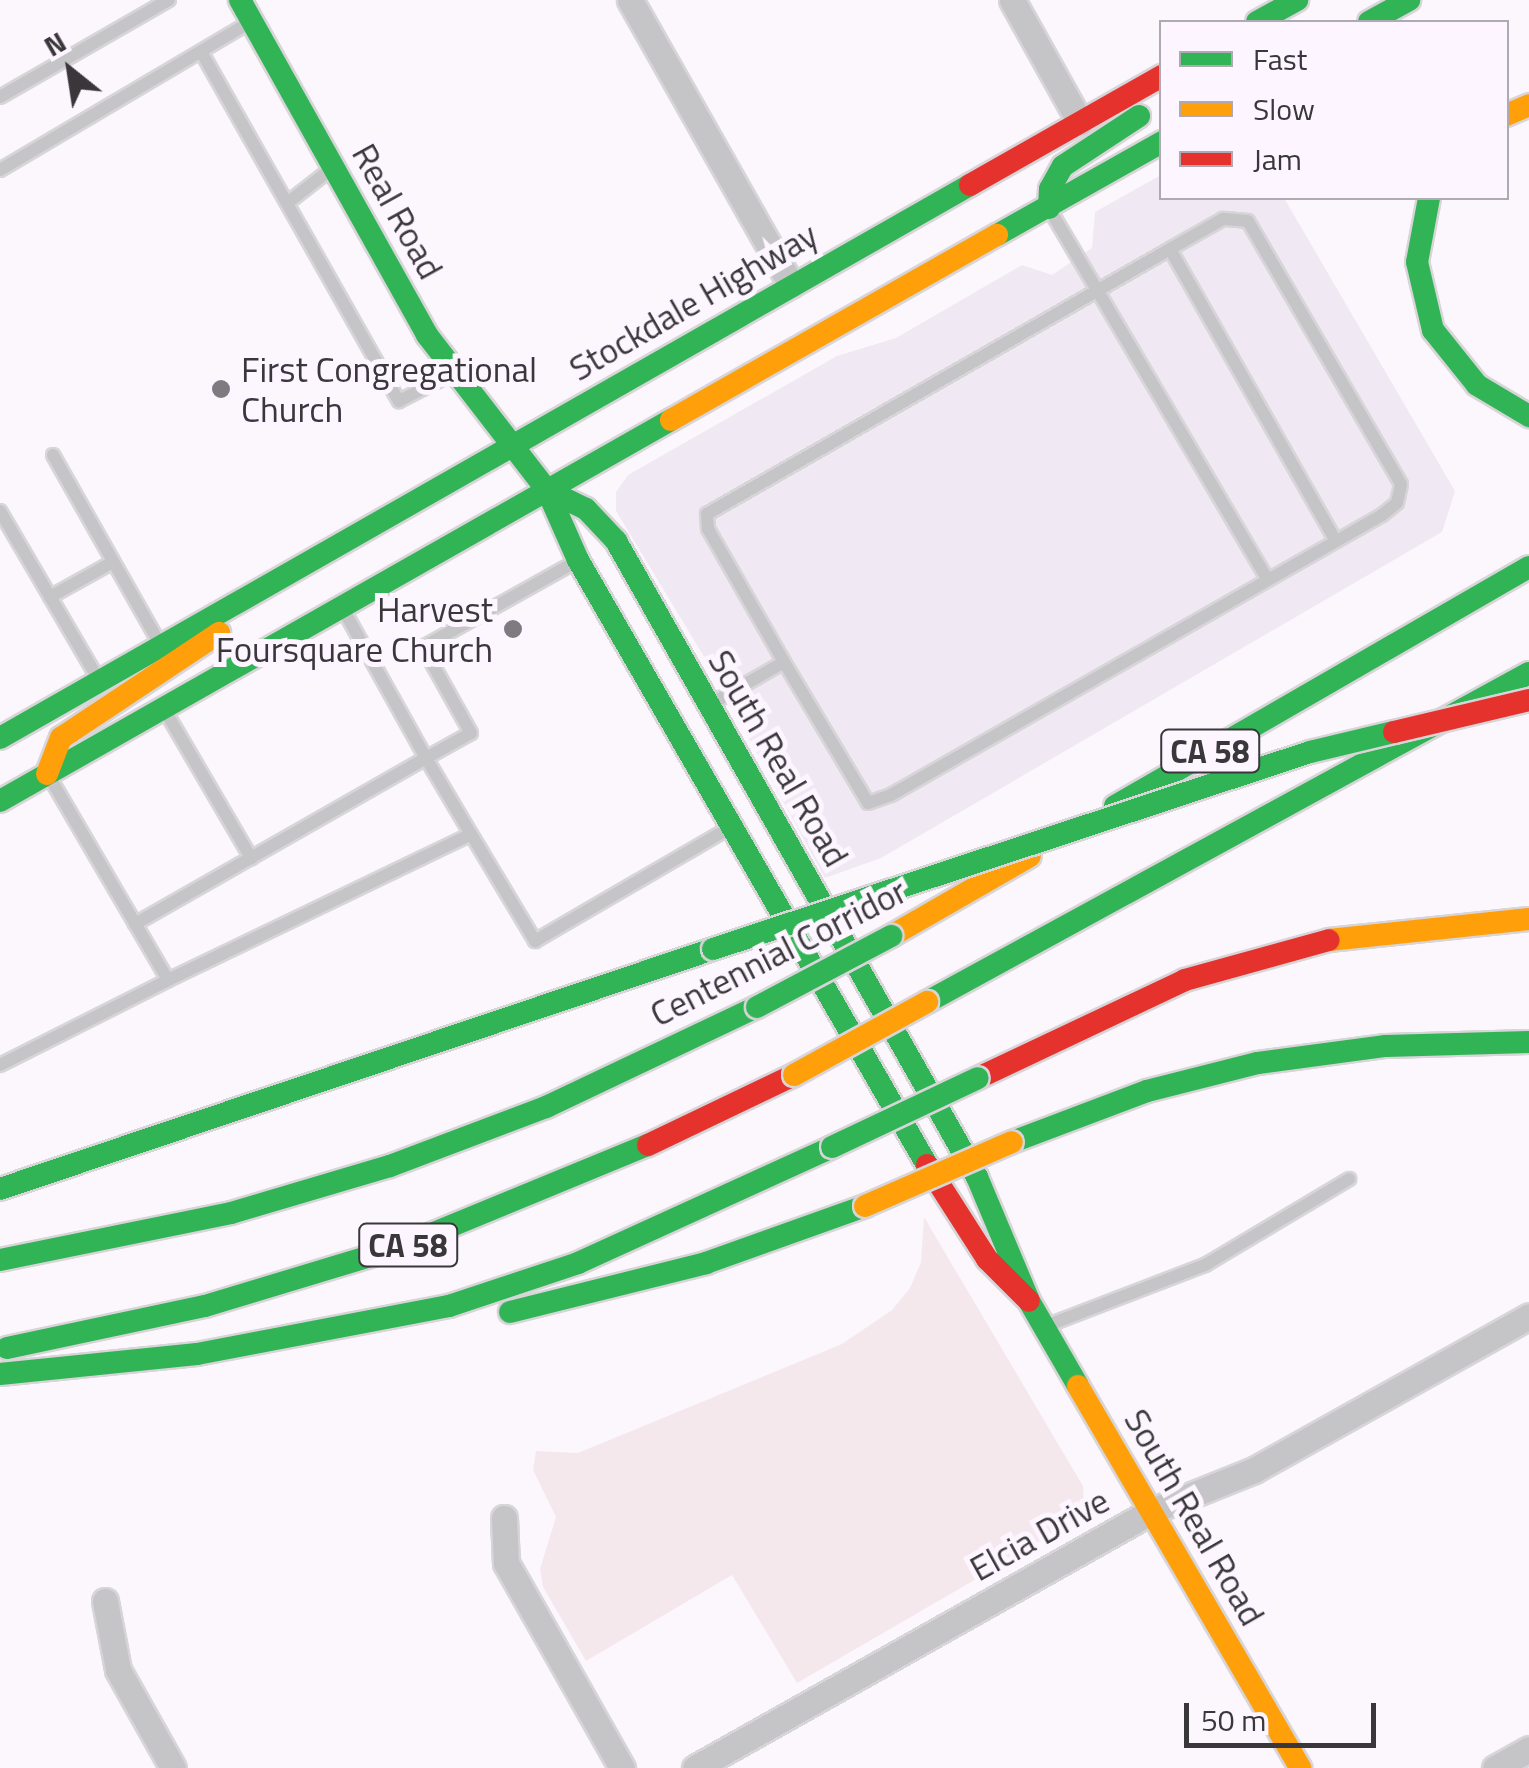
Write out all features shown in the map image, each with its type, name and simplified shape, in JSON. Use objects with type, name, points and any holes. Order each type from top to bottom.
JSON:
[{"type":"main road","name":"Real Road","points":[[240,0],[452,373],[511,445]]},
{"type":"main road","points":[[1261,20],[1297,0]]},
{"type":"main road","points":[[1373,20],[1409,0]]},
{"type":"main road","name":"Stockdale Highway","points":[[0,738],[1159,78]]},
{"type":"main road","points":[[1049,208],[1050,188],[1063,166],[1159,104]]},
{"type":"main road","points":[[0,801],[1159,144]]},
{"type":"main road","points":[[1429,200],[1417,262],[1434,330],[1477,385],[1529,416]]},
{"type":"main road","name":"South Real Road","points":[[511,445],[547,490],[578,560],[960,1222],[1029,1302]]},
{"type":"main road","name":"South Real Road","points":[[547,490],[586,509],[616,542],[977,1177],[1029,1302],[1300,1768]]},
{"type":"main road","name":"Centennial Corridor","points":[[0,1260],[214,1217],[390,1166],[546,1108],[756,1007],[891,936],[1529,566]]},
{"type":"main road","points":[[47,774],[61,738],[175,668],[274,581]]},
{"type":"main road","name":"CA 58","points":[[0,1349],[205,1306],[400,1248],[575,1180],[794,1075],[1224,845],[1529,673]]},
{"type":"main road","points":[[0,1189],[1375,732],[1529,700]]},
{"type":"main road","points":[[290,1340],[449,1306],[562,1269],[1185,980],[1281,949],[1390,929],[1529,919]]},
{"type":"main road","points":[[0,1374],[432,1326],[572,1299],[706,1263],[865,1206],[1012,1142],[1147,1091],[1258,1063],[1386,1046],[1529,1042]]},
{"type":"street","points":[[630,0],[792,284]]},
{"type":"street","points":[[1012,0],[1080,122]]},
{"type":"street","name":"Elcia Drive","points":[[695,1768],[1152,1512],[1278,1457],[1529,1316]]},
{"type":"street","points":[[504,1518],[506,1563],[622,1768]]},
{"type":"street","points":[[105,1601],[118,1670],[173,1768]]},
{"type":"street","points":[[1496,1768],[1529,1749]]},
{"type":"lane","points":[[0,97],[169,0]]},
{"type":"lane","points":[[0,170],[203,55],[252,21]]},
{"type":"lane","points":[[203,55],[290,201],[399,401],[452,373]]},
{"type":"lane","points":[[290,201],[333,168]]},
{"type":"lane","points":[[1049,208],[1267,579]]},
{"type":"lane","points":[[1224,219],[1248,222],[1400,484],[1397,503],[1336,541],[868,802],[708,529],[707,514],[1170,249],[1224,219]]},
{"type":"lane","points":[[1170,249],[1336,541]]},
{"type":"lane","points":[[52,455],[161,646]]},
{"type":"lane","points":[[0,511],[99,681]]},
{"type":"lane","points":[[135,924],[471,733],[424,648],[578,560]]},
{"type":"lane","points":[[50,597],[113,562]]},
{"type":"lane","points":[[342,607],[534,942],[731,826]]},
{"type":"lane","points":[[709,705],[784,662]]},
{"type":"lane","points":[[164,708],[250,858]]},
{"type":"lane","points":[[47,774],[168,980]]},
{"type":"lane","points":[[0,1066],[471,834]]},
{"type":"lane","points":[[1044,1327],[1205,1264],[1349,1179]]},
{"type":"shaded area","points":[[1159,176],[1159,200],[1285,200],[1455,491],[1442,532],[881,858],[825,878],[741,725],[748,709],[727,669],[706,660],[616,511],[616,492],[628,475],[837,356],[896,338],[1022,265],[1052,275],[1092,248],[1095,212]]},
{"type":"shaded area","points":[[924,1217],[1083,1486],[1084,1505],[1069,1525],[797,1683],[732,1575],[586,1661],[543,1587],[540,1569],[556,1517],[533,1470],[536,1451],[578,1453],[842,1344],[892,1310],[910,1288],[921,1262]]},
{"type":"traffic: fast","points":[[240,0],[427,335],[547,490],[578,560],[927,1165]]},
{"type":"traffic: fast","points":[[1261,20],[1297,0]]},
{"type":"traffic: fast","points":[[1373,20],[1409,0]]},
{"type":"traffic: fast","points":[[1049,208],[1050,189],[1063,166],[1139,116]]},
{"type":"traffic: fast","points":[[997,235],[1159,144]]},
{"type":"traffic: fast","points":[[0,738],[970,185]]},
{"type":"traffic: fast","points":[[1429,200],[1417,262],[1433,330],[1477,385],[1529,416]]},
{"type":"traffic: fast","points":[[0,801],[671,420]]},
{"type":"traffic: fast","points":[[547,490],[586,509],[616,541],[977,1177],[1029,1301],[1078,1386]]},
{"type":"traffic: fast","points":[[1115,806],[1529,567]]},
{"type":"traffic: fast","points":[[927,1002],[1529,673]]},
{"type":"traffic: fast","points":[[713,949],[1310,752],[1394,732]]},
{"type":"traffic: fast","points":[[757,1007],[891,936]]},
{"type":"traffic: fast","points":[[0,1189],[713,949]]},
{"type":"traffic: fast","points":[[0,1260],[231,1213],[390,1166],[546,1107],[757,1007]]},
{"type":"traffic: fast","points":[[1012,1142],[1147,1091],[1258,1063],[1386,1046],[1529,1042]]},
{"type":"traffic: fast","points":[[832,1147],[978,1078]]},
{"type":"traffic: fast","points":[[7,1348],[205,1306],[400,1247],[648,1145]]},
{"type":"traffic: fast","points":[[0,1374],[197,1354],[449,1306],[578,1263],[832,1147]]},
{"type":"traffic: fast","points":[[510,1312],[706,1263],[865,1206]]},
{"type":"traffic: slow","points":[[1509,114],[1529,105]]},
{"type":"traffic: slow","points":[[671,420],[997,235]]},
{"type":"traffic: slow","points":[[47,774],[61,738],[219,633]]},
{"type":"traffic: slow","points":[[891,936],[1030,856]]},
{"type":"traffic: slow","points":[[1329,940],[1529,919]]},
{"type":"traffic: slow","points":[[794,1075],[927,1002]]},
{"type":"traffic: slow","points":[[865,1206],[1012,1142]]},
{"type":"traffic: slow","points":[[1078,1386],[1300,1768]]},
{"type":"traffic: jam","points":[[970,185],[1159,78]]},
{"type":"traffic: jam","points":[[1394,732],[1529,700]]},
{"type":"traffic: jam","points":[[978,1078],[1185,980],[1329,940]]},
{"type":"traffic: jam","points":[[648,1145],[794,1075]]},
{"type":"traffic: jam","points":[[927,1165],[987,1259],[1029,1301]]},
{"type":"place","name":"First Congregational Church","points":[[221,389]]},
{"type":"place","name":"Harvest Foursquare Church","points":[[513,629]]}]
